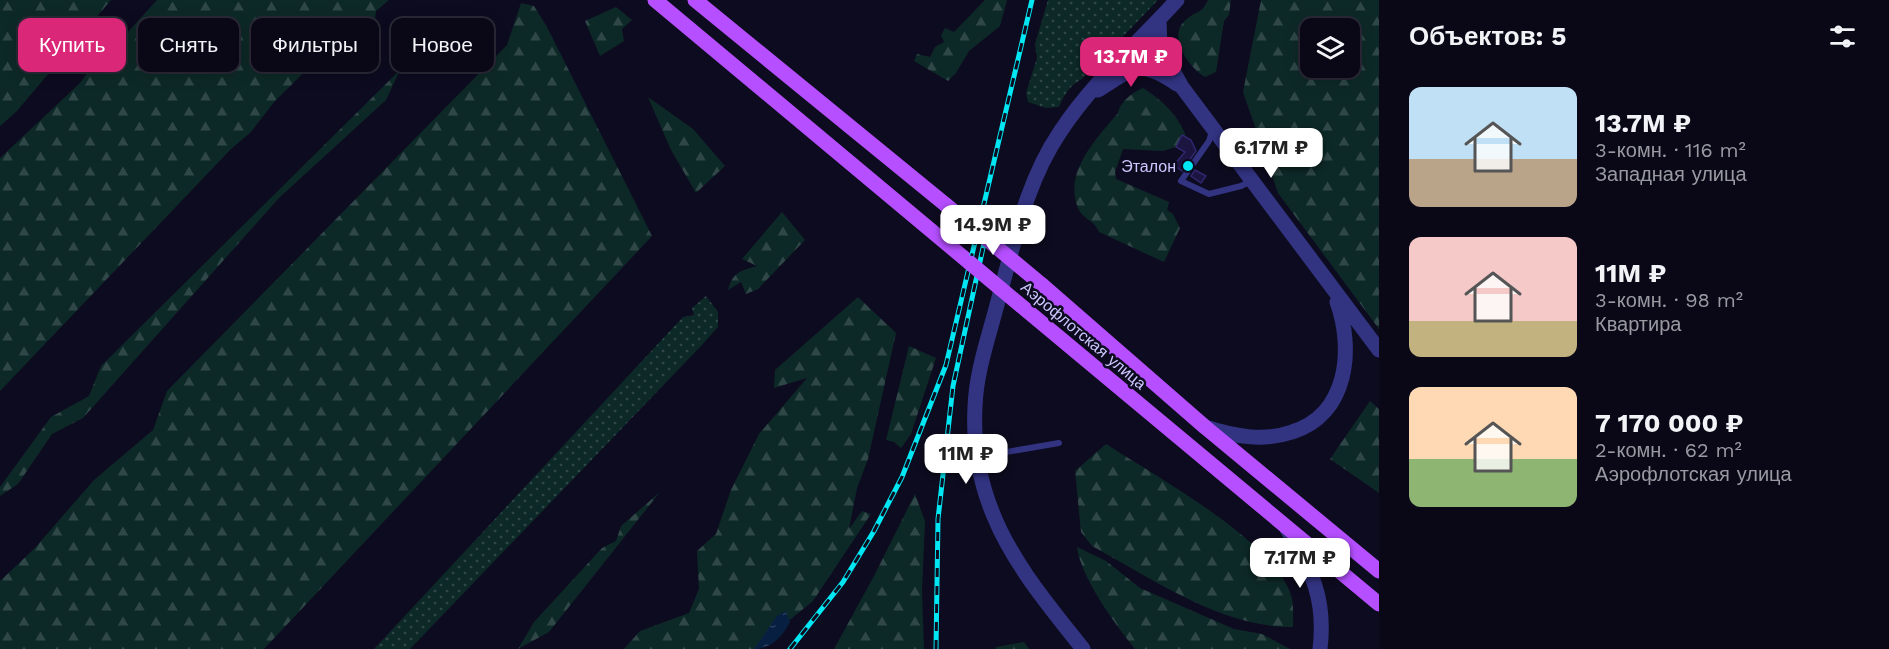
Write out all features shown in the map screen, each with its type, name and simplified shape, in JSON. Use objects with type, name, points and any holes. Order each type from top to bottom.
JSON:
[{"type":"main road","name":"Аэрофлотская улица","points":[[655,0],[1287,530],[1379,604]]},
{"type":"main road","name":"Аэрофлотская улица","points":[[695,0],[1042,285],[1205,427],[1379,571]]},
{"type":"street","points":[[1083,649],[1031,581],[1004,539],[992,513],[977,457],[975,405],[981,364],[1033,183],[1059,132],[1083,100],[1118,60],[1177,0]]},
{"type":"street","points":[[1159,20],[1160,47],[1182,87],[1379,350]]},
{"type":"street","points":[[1083,100],[1127,71],[1140,68],[1151,68],[1182,87]]},
{"type":"street","points":[[1205,427],[1253,438],[1274,436],[1293,432],[1324,410],[1342,380],[1347,347],[1343,319],[1333,291]]},
{"type":"street","points":[[1287,530],[1305,560],[1319,594],[1322,628],[1320,649]]},
{"type":"lane","points":[[1213,127],[1209,141],[1181,181],[1209,194],[1241,186],[1251,180]]},
{"type":"lane","points":[[977,457],[1059,443]]},
{"type":"green space","points":[[0,0],[111,0],[96,18],[18,18],[18,72],[50,72],[16,112],[0,126]]},
{"type":"green space","points":[[157,0],[389,0],[376,11],[375,18],[251,18],[251,72],[304,72],[274,102],[251,132],[231,149],[0,391],[0,158],[79,84],[88,72],[126,72],[126,34],[138,21],[138,72],[239,72],[239,18],[141,18]]},
{"type":"green space","points":[[985,0],[1007,0],[1000,26],[969,51],[956,73],[948,81],[914,61],[917,54],[930,57],[935,47],[944,42],[941,35],[945,28],[954,32]]},
{"type":"green space","points":[[1048,0],[1158,0],[1082,79],[1071,87],[1059,107],[1046,108],[1028,102],[1026,93],[1037,58],[1035,44]]},
{"type":"green space","points":[[1208,0],[1231,0],[1229,15],[1224,21],[1216,72],[1205,77],[1186,58],[1179,41],[1179,33],[1181,25],[1201,10]]},
{"type":"green space","points":[[1261,0],[1379,0],[1379,329],[1278,193],[1243,92]]},
{"type":"green space","points":[[521,3],[534,6],[547,27],[652,236],[264,649],[0,649],[0,581],[34,549],[94,480],[153,430],[167,391],[480,72],[494,72],[494,58],[507,45]]},
{"type":"green space","points":[[616,7],[632,20],[622,29],[624,41],[600,56],[585,21]]},
{"type":"green space","points":[[399,72],[386,100],[279,198],[83,418],[52,434],[18,484],[0,496],[0,487],[51,417],[89,396],[101,366]]},
{"type":"green space","points":[[1143,88],[1169,110],[1180,123],[1186,137],[1182,136],[1176,147],[1163,151],[1123,149],[1115,172],[1116,179],[1169,202],[1167,210],[1173,214],[1180,228],[1164,262],[1099,232],[1094,224],[1080,212],[1075,195],[1075,181],[1084,156],[1118,113],[1124,101]]},
{"type":"green space","points":[[648,97],[693,129],[725,166],[696,193],[671,150]]},
{"type":"green space","points":[[782,212],[805,240],[758,289],[746,294],[741,282],[728,290],[732,279],[738,273],[757,266],[742,259]]},
{"type":"green space","points":[[706,296],[718,312],[718,327],[700,347],[410,649],[374,649],[683,317],[694,315],[692,308]]},
{"type":"green space","points":[[858,297],[896,333],[868,459],[857,488],[849,529],[862,511],[871,514],[813,601],[754,649],[624,649],[640,631],[689,613],[699,589],[697,551],[716,534],[731,490],[759,434],[807,378],[774,388],[775,370]]},
{"type":"green space","points":[[909,346],[936,358],[911,434],[901,448],[894,442],[886,440]]},
{"type":"green space","points":[[1370,401],[1379,409],[1379,493],[1330,459]]},
{"type":"green space","points":[[1106,444],[1210,511],[1261,553],[1280,574],[1291,595],[1293,627],[1266,625],[1214,611],[1092,546],[1081,532],[1075,471]]},
{"type":"green space","points":[[660,492],[549,632],[518,649],[534,622],[602,548],[616,541],[621,526]]},
{"type":"green space","points":[[915,494],[925,521],[922,591],[924,649],[834,649],[874,576]]},
{"type":"green space","points":[[1077,547],[1106,561],[1140,588],[1234,629],[1262,634],[1290,649],[1135,649],[1092,586]]},
{"type":"green space","points":[[1024,642],[1029,649],[996,649],[996,647]]},
{"type":"water","points":[[786,611],[790,622],[780,637],[766,647],[754,649],[777,616]]},
{"type":"building","points":[[1182,135],[1191,140],[1196,151],[1182,171],[1174,165],[1185,152],[1176,147]]},
{"type":"building","points":[[1195,170],[1206,176],[1201,183],[1191,176]]},
{"type":"railway","points":[[790,649],[843,582],[874,531],[902,477],[946,365],[1032,0]]},
{"type":"railway","points":[[936,649],[938,519],[953,386],[986,234]]},
{"type":"place","name":"Эталон","points":[[1188,166]]}]
